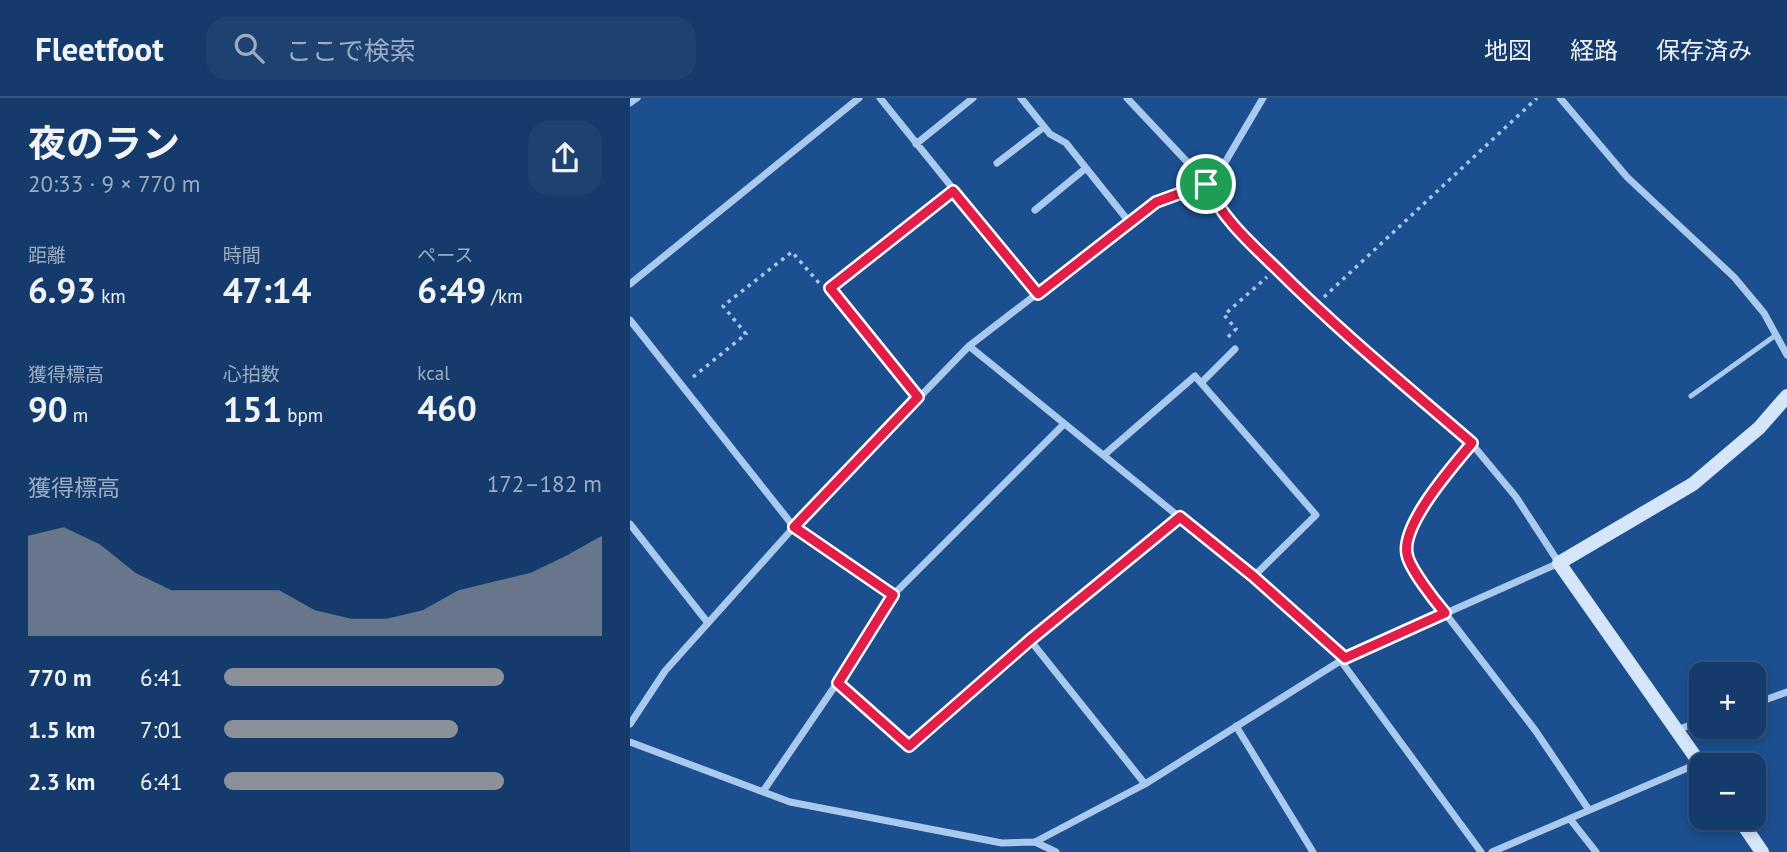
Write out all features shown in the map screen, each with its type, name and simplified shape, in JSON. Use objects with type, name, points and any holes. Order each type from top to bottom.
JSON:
[{"type":"street","points":[[630,103],[637,98]]},
{"type":"street","points":[[630,284],[859,98]]},
{"type":"street","points":[[880,98],[1038,294]]},
{"type":"street","points":[[916,144],[973,98]]},
{"type":"street","points":[[1021,98],[1044,127],[1066,143],[1130,223]]},
{"type":"street","points":[[1127,98],[1206,184],[1218,207],[1230,222],[1276,269],[1314,307],[1472,443],[1516,497],[1559,564],[1693,753]]},
{"type":"street","points":[[630,724],[665,671],[794,527],[969,346],[1156,202],[1206,184],[1217,176],[1263,98]]},
{"type":"street","points":[[1560,98],[1627,177],[1734,277],[1764,313],[1787,355]]},
{"type":"street","points":[[997,163],[1044,127]]},
{"type":"street","points":[[1035,210],[1086,168]]},
{"type":"street","points":[[918,397],[830,288],[953,191]]},
{"type":"street","points":[[630,320],[794,527],[893,595]]},
{"type":"street","points":[[969,346],[1063,425],[1253,576],[1343,660],[1481,852]]},
{"type":"street","points":[[1201,383],[1234,349]]},
{"type":"street","points":[[1104,455],[1195,376],[1315,515],[1253,576]]},
{"type":"street","points":[[630,742],[764,790],[790,802],[916,829],[1002,843],[1035,842],[1145,784],[1343,660],[1559,564],[1693,484],[1759,428],[1787,396]]},
{"type":"street","points":[[764,790],[838,683],[893,595],[1063,425]]},
{"type":"street","points":[[838,683],[909,746],[1030,640],[1180,517]]},
{"type":"street","points":[[630,524],[708,623]]},
{"type":"street","points":[[1445,613],[1535,730],[1589,810]]},
{"type":"street","points":[[1030,640],[1145,784]]},
{"type":"street","points":[[1766,700],[1787,692]]},
{"type":"street","points":[[1236,726],[1313,852]]},
{"type":"street","points":[[1677,730],[1689,726]]},
{"type":"street","points":[[1492,852],[1689,769]]},
{"type":"street","points":[[1570,818],[1595,852]]},
{"type":"street","points":[[1747,830],[1762,852]]},
{"type":"street","points":[[1028,852],[1035,842]]},
{"type":"street","points":[[1035,842],[1056,852]]},
{"type":"lane","points":[[1691,396],[1776,335]]},
{"type":"path","points":[[1314,307],[1537,98]]},
{"type":"path","points":[[682,386],[746,334],[723,306],[792,252],[822,286],[830,288]]},
{"type":"path","points":[[1219,345],[1236,329],[1224,315],[1276,269]]},
{"type":"path","points":[[1445,613],[1406,555],[1408,542],[1418,514],[1472,443]]},
{"type":"route","points":[[1206,184],[1218,207],[1236,230],[1314,307],[1472,443],[1418,514],[1408,542],[1406,555],[1445,613],[1345,658],[1253,576],[1180,517],[1030,640],[909,746],[838,683],[880,620],[893,595],[794,527],[918,397],[830,288],[953,191],[1038,294],[1156,202],[1206,184]]}]
